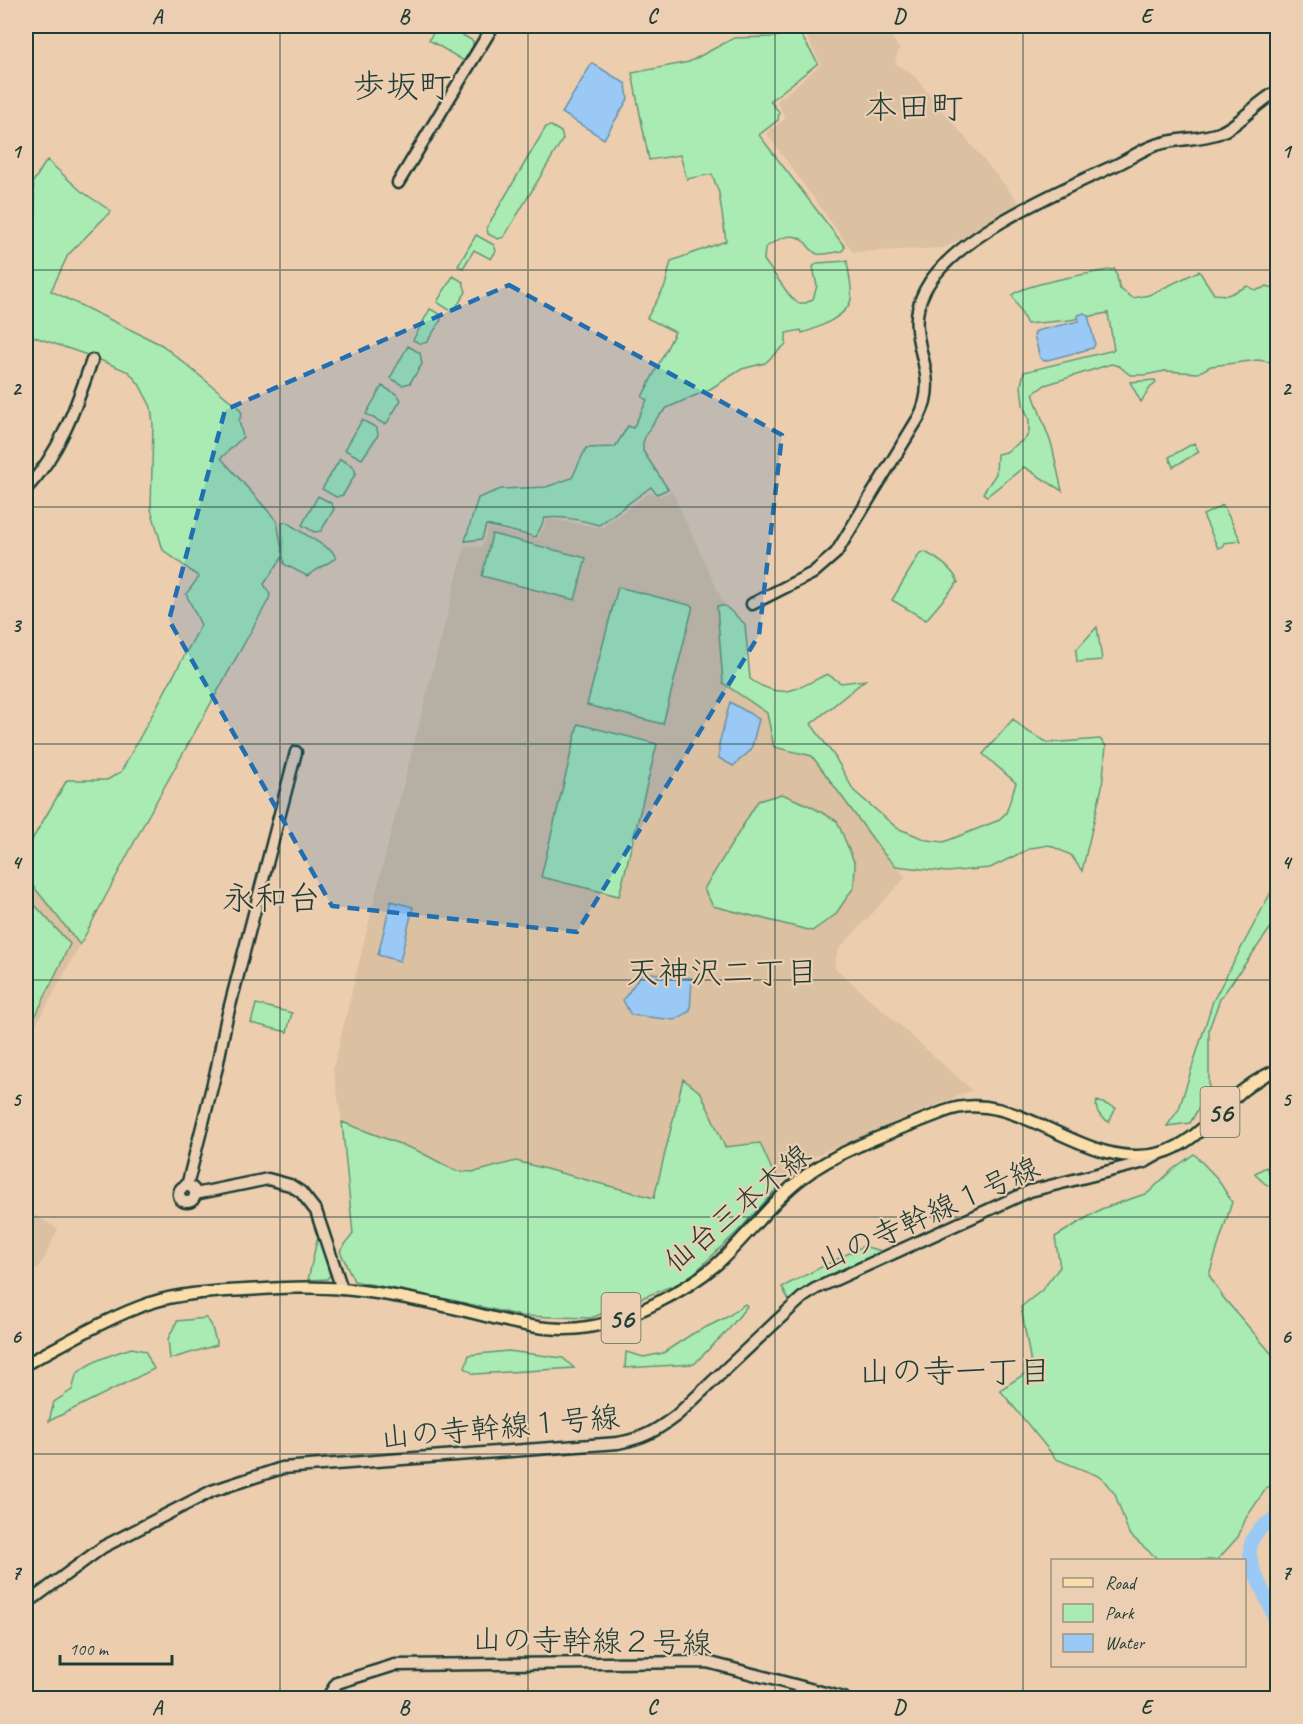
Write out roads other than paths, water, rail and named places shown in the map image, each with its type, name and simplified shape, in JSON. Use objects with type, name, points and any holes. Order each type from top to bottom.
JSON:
[{"type":"main road","name":"仙台三本木線","points":[[26,1364],[112,1318],[174,1297],[207,1292],[342,1289],[442,1305],[536,1326],[582,1329],[612,1322],[637,1312],[690,1284],[717,1264],[787,1190],[826,1162],[947,1111],[971,1106],[993,1108],[1029,1120],[1095,1149],[1122,1156],[1141,1157],[1161,1154],[1179,1147],[1250,1085],[1278,1069]]},
{"type":"street","points":[[398,183],[493,26]]},
{"type":"street","points":[[752,604],[813,573],[836,552],[919,417],[928,394],[928,379],[917,340],[918,312],[929,282],[954,254],[967,243],[1046,198],[1152,146],[1208,136],[1228,128],[1262,100],[1278,91]]},
{"type":"street","points":[[26,489],[43,469],[64,435],[92,360]]},
{"type":"street","points":[[296,752],[226,1021],[191,1190],[268,1179],[290,1185],[301,1192],[316,1211],[342,1289]]},
{"type":"street","name":"山の寺幹線１号線","points":[[26,1604],[105,1546],[212,1491],[282,1468],[618,1443],[639,1439],[658,1430],[677,1415],[808,1293],[1030,1191],[1146,1162],[1161,1154]]},
{"type":"street","points":[[1114,1169],[1122,1156]]},
{"type":"street","name":"山の寺幹線２号線","points":[[327,1698],[337,1683],[395,1665],[707,1662],[844,1698]]},
{"type":"water","points":[[592,63],[626,84],[628,99],[604,139],[562,113]]},
{"type":"water","points":[[1084,313],[1088,315],[1095,344],[1093,348],[1044,361],[1040,358],[1034,335],[1036,331],[1079,321],[1078,315]]},
{"type":"water","points":[[730,702],[759,719],[751,750],[733,766],[719,758],[719,744]]},
{"type":"water","points":[[391,901],[413,907],[400,961],[378,955]]},
{"type":"water","points":[[643,972],[692,978],[690,1011],[675,1020],[631,1015],[623,1000]]},
{"type":"waterway","points":[[1278,942],[1278,957]]},
{"type":"waterway","points":[[1278,1517],[1264,1525],[1255,1534],[1250,1554],[1252,1565],[1278,1631]]},
{"type":"district","name":"歩坂町","points":[[402,86]]},
{"type":"district","name":"本田町","points":[[914,107]]},
{"type":"district","name":"永和台","points":[[271,898]]},
{"type":"district","name":"天神沢二丁目","points":[[722,972]]},
{"type":"district","name":"山の寺一丁目","points":[[955,1371]]}]
